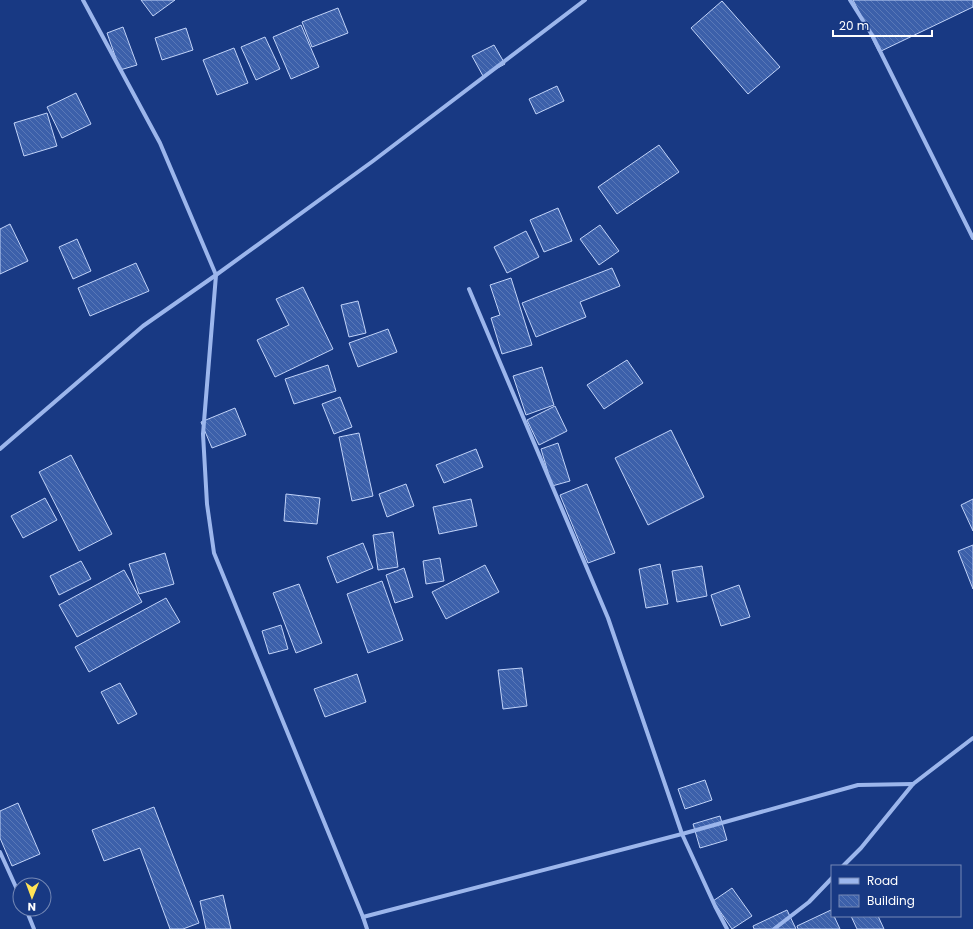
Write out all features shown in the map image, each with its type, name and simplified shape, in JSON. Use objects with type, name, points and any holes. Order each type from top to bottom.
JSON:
[{"type":"street","points":[[83,0],[160,143],[216,276],[203,434],[207,504],[214,553],[367,929]]},
{"type":"street","points":[[0,449],[143,326],[216,276],[373,161],[585,0]]},
{"type":"street","points":[[850,0],[872,35],[973,238]]},
{"type":"street","points":[[469,289],[608,618],[682,834],[727,929]]},
{"type":"street","points":[[844,865],[861,848],[913,784],[973,738]]},
{"type":"street","points":[[363,917],[682,834],[858,785],[913,784]]},
{"type":"street","points":[[0,852],[12,878]]},
{"type":"street","points":[[774,929],[809,902],[831,879]]},
{"type":"street","points":[[29,917],[34,929]]},
{"type":"building","points":[[141,0],[175,0],[153,16]]},
{"type":"building","points":[[853,0],[973,0],[973,7],[879,52]]},
{"type":"building","points":[[722,1],[780,67],[748,94],[691,28]]},
{"type":"building","points":[[338,8],[348,33],[312,47],[302,22]]},
{"type":"building","points":[[301,25],[319,67],[291,79],[273,37]]},
{"type":"building","points":[[123,27],[137,65],[120,70],[107,33]]},
{"type":"building","points":[[186,28],[193,50],[162,60],[155,38]]},
{"type":"building","points":[[265,37],[280,69],[256,80],[241,47]]},
{"type":"building","points":[[494,45],[505,64],[483,76],[472,56]]},
{"type":"building","points":[[234,48],[248,83],[217,95],[203,60]]},
{"type":"building","points":[[557,86],[564,101],[536,114],[529,99]]},
{"type":"building","points":[[76,93],[91,124],[62,138],[47,107]]},
{"type":"building","points":[[47,113],[57,146],[24,156],[14,123]]},
{"type":"building","points":[[659,145],[679,172],[617,214],[598,187]]},
{"type":"building","points":[[558,208],[572,241],[544,252],[530,220]]},
{"type":"building","points":[[10,224],[28,261],[0,274],[0,229]]},
{"type":"building","points":[[600,225],[619,251],[599,265],[580,239]]},
{"type":"building","points":[[526,231],[539,257],[507,273],[494,247]]},
{"type":"building","points":[[77,239],[91,271],[73,279],[59,247]]},
{"type":"building","points":[[136,263],[149,291],[90,316],[78,288]]},
{"type":"building","points":[[612,268],[620,286],[580,302],[586,317],[536,337],[522,303]]},
{"type":"building","points":[[511,278],[532,345],[502,354],[491,318],[500,315],[490,285]]},
{"type":"building","points":[[303,287],[333,349],[275,377],[257,340],[289,325],[276,299]]},
{"type":"building","points":[[358,301],[366,333],[349,337],[341,305]]},
{"type":"building","points":[[388,329],[397,352],[358,367],[349,343]]},
{"type":"building","points":[[627,360],[643,383],[604,409],[587,385]]},
{"type":"building","points":[[328,365],[336,391],[294,404],[285,379]]},
{"type":"building","points":[[542,367],[554,405],[526,415],[513,376]]},
{"type":"building","points":[[340,397],[352,427],[334,434],[322,404]]},
{"type":"building","points":[[555,406],[567,431],[539,445],[527,420]]},
{"type":"building","points":[[235,408],[246,435],[212,448],[201,422]]},
{"type":"building","points":[[671,430],[704,497],[648,525],[615,458]]},
{"type":"building","points":[[359,433],[373,496],[352,501],[339,437]]},
{"type":"building","points":[[558,443],[570,481],[552,486],[541,449]]},
{"type":"building","points":[[476,449],[483,467],[444,483],[436,465]]},
{"type":"building","points":[[71,455],[112,534],[79,551],[39,472]]},
{"type":"building","points":[[406,484],[414,506],[387,517],[379,494]]},
{"type":"building","points":[[587,484],[615,553],[588,563],[560,495]]},
{"type":"building","points":[[286,494],[320,498],[317,524],[284,521]]},
{"type":"building","points":[[45,498],[57,520],[23,538],[11,516]]},
{"type":"building","points":[[471,499],[477,526],[439,534],[433,507]]},
{"type":"building","points":[[973,499],[973,531],[961,505]]},
{"type":"building","points":[[393,532],[398,567],[378,570],[373,535]]},
{"type":"building","points":[[363,543],[373,568],[337,583],[327,557]]},
{"type":"building","points":[[973,545],[973,589],[958,551]]},
{"type":"building","points":[[165,553],[174,584],[139,594],[129,564]]},
{"type":"building","points":[[440,558],[444,581],[426,584],[423,561]]},
{"type":"building","points":[[81,561],[91,579],[59,595],[50,576]]},
{"type":"building","points":[[660,564],[668,604],[646,608],[639,569]]},
{"type":"building","points":[[485,565],[499,592],[446,619],[432,592]]},
{"type":"building","points":[[702,566],[707,596],[677,602],[672,571]]},
{"type":"building","points":[[404,568],[413,597],[395,603],[386,575]]},
{"type":"building","points":[[124,570],[142,602],[77,637],[59,605]]},
{"type":"building","points":[[382,581],[403,640],[368,653],[347,594]]},
{"type":"building","points":[[299,584],[322,643],[296,653],[273,593]]},
{"type":"building","points":[[739,585],[750,617],[721,626],[711,595]]},
{"type":"building","points":[[166,598],[180,622],[89,672],[75,647]]},
{"type":"building","points":[[281,625],[288,649],[269,654],[262,631]]},
{"type":"building","points":[[522,668],[527,706],[503,709],[498,670]]},
{"type":"building","points":[[357,674],[366,702],[325,717],[314,689]]},
{"type":"building","points":[[120,683],[137,714],[118,724],[101,692]]},
{"type":"building","points":[[705,780],[712,800],[685,809],[678,789]]},
{"type":"building","points":[[18,803],[40,854],[12,866],[0,838],[0,811]]},
{"type":"building","points":[[154,807],[199,923],[183,929],[170,929],[140,848],[104,861],[92,830]]},
{"type":"building","points":[[720,816],[727,840],[700,848],[693,824]]},
{"type":"building","points":[[732,888],[752,916],[732,929],[713,901]]},
{"type":"building","points":[[223,895],[231,929],[206,929],[200,901]]},
{"type":"building","points":[[787,910],[796,929],[754,929],[753,926]]},
{"type":"building","points":[[831,910],[831,917],[834,917],[840,929],[798,929],[797,926]]},
{"type":"building","points":[[851,917],[878,917],[884,929],[857,929]]}]
